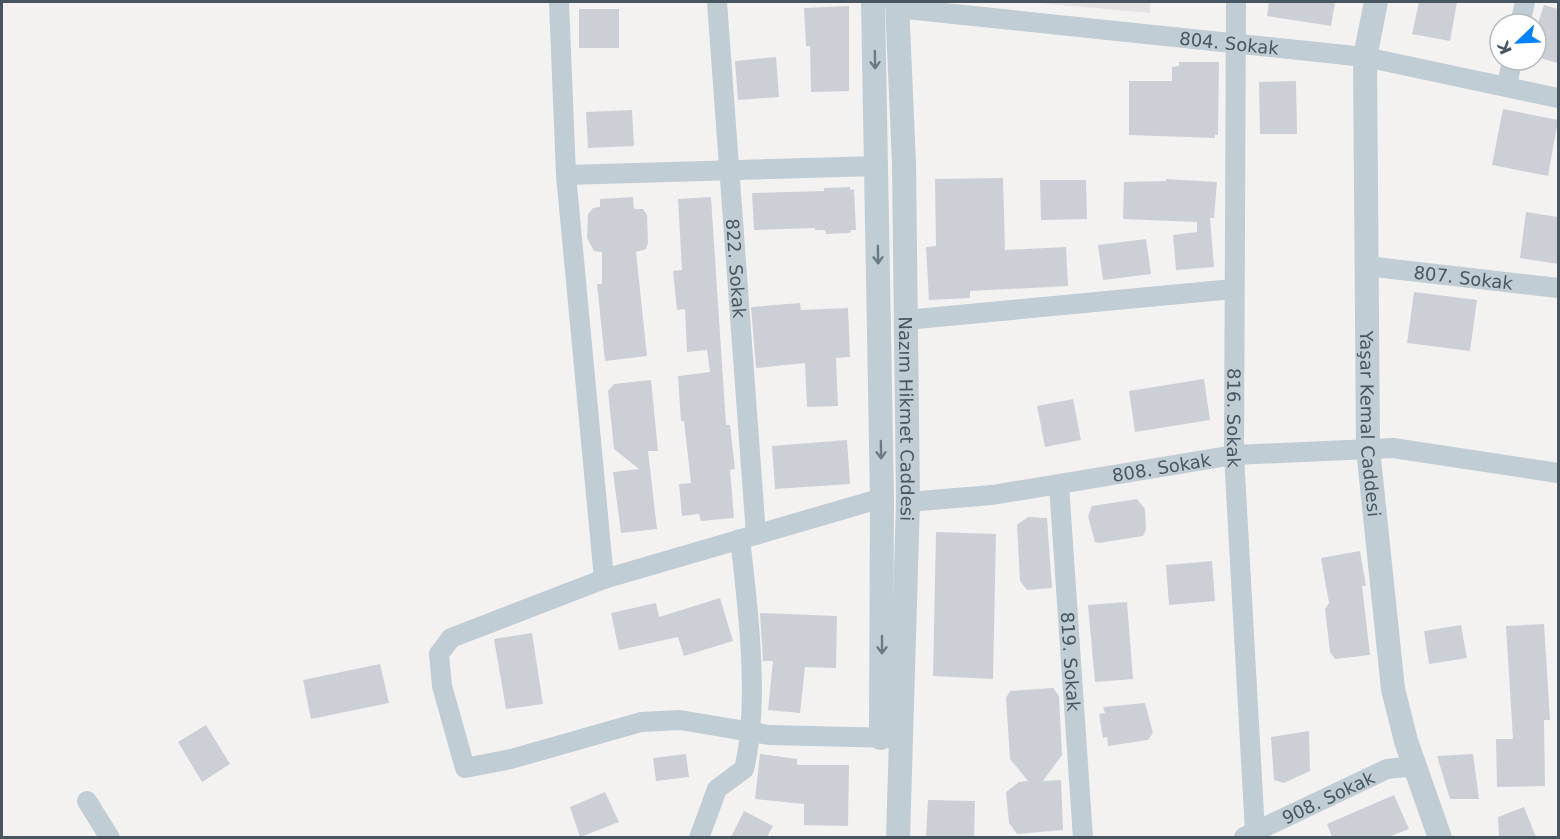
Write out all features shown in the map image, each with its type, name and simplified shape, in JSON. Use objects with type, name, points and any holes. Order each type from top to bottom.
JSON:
[{"type":"street","points":[[559,2],[566,175],[604,579]]},
{"type":"street","name":"822. Sokak","points":[[699,837],[717,789],[744,769],[751,732],[746,593],[748,537],[729,171],[717,2]]},
{"type":"street","name":"Nazım Hikmet Caddesi","points":[[873,2],[882,498],[891,738],[898,837]]},
{"type":"street","name":"816. Sokak","points":[[1236,2],[1234,455],[1249,835]]},
{"type":"street","name":"Yaşar Kemal Caddesi","points":[[1376,2],[1365,57],[1368,449],[1393,689],[1415,766],[1440,837]]},
{"type":"street","name":"Nazım Hikmet Caddesi","points":[[891,738],[908,502],[904,164],[897,5]]},
{"type":"street","name":"804. Sokak","points":[[897,5],[1365,57],[1558,98]]},
{"type":"street","points":[[1507,86],[1510,72]]},
{"type":"street","points":[[566,175],[877,166]]},
{"type":"street","name":"807. Sokak","points":[[1366,266],[1558,288]]},
{"type":"street","points":[[906,320],[1233,289]]},
{"type":"street","name":"808. Sokak","points":[[908,502],[992,495],[1234,455],[1368,449],[1393,448],[1558,473]]},
{"type":"street","name":"819. Sokak","points":[[1059,485],[1083,837]]},
{"type":"street","points":[[882,498],[604,579],[450,638],[439,654],[442,686],[465,768],[511,759],[641,722],[680,720],[769,735],[891,738]]},
{"type":"street","name":"908. Sokak","points":[[1249,835],[1388,769],[1415,766]]},
{"type":"street","points":[[87,801],[110,837]]},
{"type":"shaded area","points":[[1027,2],[1150,2],[1150,13]]},
{"type":"building","points":[[1269,2],[1335,2],[1331,26],[1267,16]]},
{"type":"building","points":[[1419,2],[1457,2],[1450,41],[1412,34]]},
{"type":"building","points":[[1544,5],[1558,9],[1558,63],[1548,60],[1548,12],[1542,12]]},
{"type":"building","points":[[849,6],[849,91],[811,92],[810,46],[806,46],[804,8]]},
{"type":"building","points":[[579,9],[619,9],[619,48],[579,48]]},
{"type":"building","points":[[776,57],[779,97],[738,100],[735,61]]},
{"type":"building","points":[[1179,62],[1219,62],[1218,135],[1215,135],[1215,138],[1129,135],[1129,81],[1172,81],[1172,67],[1179,66]]},
{"type":"building","points":[[1296,81],[1297,134],[1260,134],[1259,82]]},
{"type":"building","points":[[1503,109],[1558,120],[1548,176],[1492,165]]},
{"type":"building","points":[[632,110],[634,146],[588,148],[586,112]]},
{"type":"building","points":[[1003,178],[1005,250],[1066,247],[1068,286],[970,291],[970,298],[929,300],[926,247],[936,246],[935,179]]},
{"type":"building","points":[[1166,179],[1217,182],[1214,218],[1210,218],[1214,267],[1176,270],[1173,235],[1197,232],[1197,222],[1123,219],[1124,182],[1166,181]]},
{"type":"building","points":[[1040,180],[1086,180],[1087,219],[1041,220]]},
{"type":"building","points":[[850,187],[850,190],[854,189],[856,230],[851,230],[850,233],[826,234],[825,230],[815,230],[815,228],[754,230],[752,193],[824,191],[824,188]]},
{"type":"building","points":[[633,197],[634,209],[643,209],[647,215],[648,243],[646,249],[636,252],[647,356],[605,361],[597,284],[602,284],[602,252],[594,251],[587,238],[588,214],[593,208],[600,207],[600,199]]},
{"type":"building","points":[[711,197],[726,425],[730,425],[735,469],[730,470],[734,518],[701,521],[699,514],[682,516],[679,484],[691,483],[684,421],[681,421],[678,376],[710,372],[707,350],[687,352],[685,309],[677,310],[673,271],[682,270],[678,199]]},
{"type":"building","points":[[1526,212],[1558,217],[1558,264],[1520,258]]},
{"type":"building","points":[[1146,239],[1151,274],[1103,280],[1098,245]]},
{"type":"building","points":[[1414,292],[1477,300],[1470,351],[1407,343]]},
{"type":"building","points":[[800,303],[801,310],[848,308],[850,357],[836,358],[838,406],[807,407],[805,363],[756,368],[751,307]]},
{"type":"building","points":[[1204,379],[1210,420],[1135,432],[1129,391]]},
{"type":"building","points":[[651,380],[658,451],[648,451],[657,529],[621,533],[613,472],[639,469],[614,449],[608,391],[614,384]]},
{"type":"building","points":[[1073,399],[1081,440],[1045,447],[1037,406]]},
{"type":"building","points":[[847,440],[850,484],[775,489],[772,446]]},
{"type":"building","points":[[1137,499],[1145,509],[1146,530],[1143,536],[1095,542],[1088,516],[1092,506]]},
{"type":"building","points":[[1028,517],[1047,518],[1052,588],[1027,590],[1020,581],[1017,525]]},
{"type":"building","points":[[936,532],[996,534],[993,679],[933,676]]},
{"type":"building","points":[[1360,551],[1366,586],[1362,586],[1370,655],[1335,659],[1330,652],[1325,609],[1329,603],[1321,558]]},
{"type":"building","points":[[1212,561],[1215,601],[1169,605],[1166,565]]},
{"type":"building","points":[[720,598],[733,641],[684,656],[678,637],[619,650],[611,613],[656,603],[659,617]]},
{"type":"building","points":[[1127,602],[1133,679],[1095,682],[1088,605]]},
{"type":"building","points":[[760,613],[837,616],[836,668],[805,667],[800,713],[768,710],[773,661],[763,661]]},
{"type":"building","points":[[1544,624],[1550,720],[1544,720],[1545,786],[1497,787],[1496,739],[1513,739],[1506,626]]},
{"type":"building","points":[[1461,625],[1467,658],[1429,664],[1424,631]]},
{"type":"building","points":[[532,633],[543,704],[506,709],[494,639]]},
{"type":"building","points":[[380,664],[389,703],[311,719],[303,680]]},
{"type":"building","points":[[1053,688],[1059,696],[1062,755],[1043,781],[1061,780],[1063,830],[1017,834],[1009,823],[1006,792],[1019,782],[1028,781],[1010,759],[1006,698],[1010,691]]},
{"type":"building","points":[[1145,703],[1153,733],[1148,740],[1108,746],[1107,737],[1103,738],[1099,714],[1105,713],[1103,707]]},
{"type":"building","points":[[206,725],[230,764],[202,782],[178,742]]},
{"type":"building","points":[[1309,731],[1310,771],[1284,783],[1274,780],[1271,737]]},
{"type":"building","points":[[686,754],[689,777],[656,781],[653,758]]},
{"type":"building","points":[[760,754],[797,759],[797,765],[849,765],[848,826],[804,825],[804,804],[755,799]]},
{"type":"building","points":[[1473,754],[1479,799],[1450,799],[1437,756]]},
{"type":"building","points":[[605,792],[619,822],[580,837],[570,807]]},
{"type":"building","points":[[1394,795],[1409,829],[1388,837],[1332,837],[1327,824]]},
{"type":"building","points":[[928,800],[975,801],[974,837],[926,837]]},
{"type":"building","points":[[1524,807],[1536,837],[1499,837],[1498,817]]},
{"type":"building","points":[[744,811],[773,826],[767,837],[731,837]]}]
